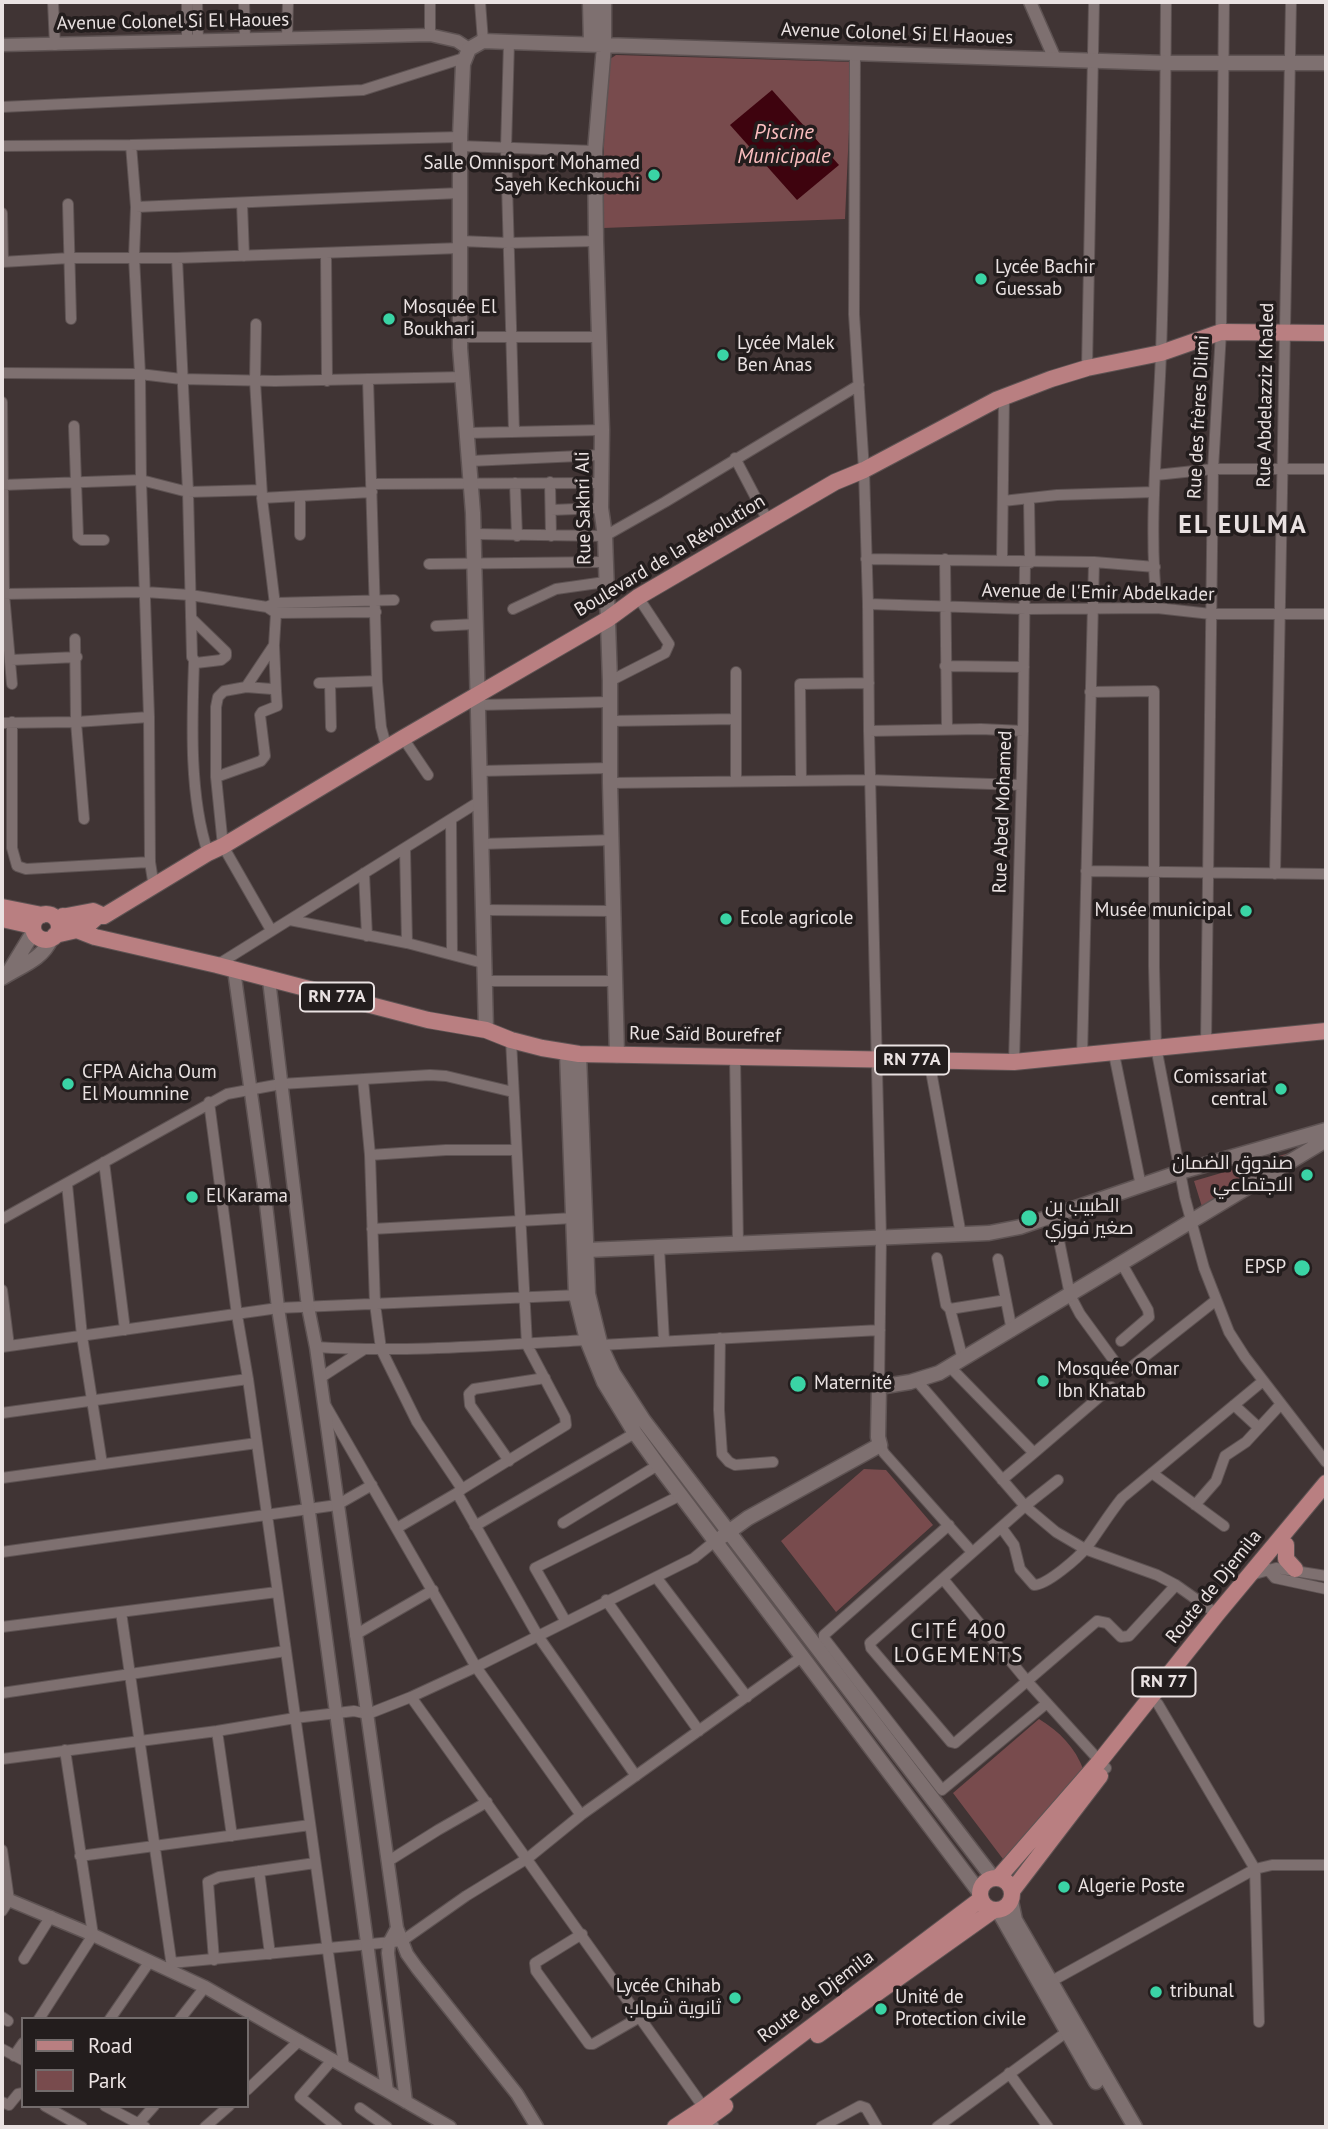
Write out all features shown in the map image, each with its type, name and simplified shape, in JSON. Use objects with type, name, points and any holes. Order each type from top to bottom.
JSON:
[{"type":"main road","points":[[590,2],[597,45]]},
{"type":"main road","points":[[597,45],[604,2]]},
{"type":"main road","name":"Avenue Colonel Si El Haoues","points":[[466,53],[483,41],[1166,63],[1326,63]]},
{"type":"main road","name":"Rue Sakhri Ali","points":[[597,45],[595,151],[602,430],[600,483],[605,536],[610,681],[617,1055]]},
{"type":"main road","points":[[466,53],[460,141],[460,337],[473,534],[485,1030]]},
{"type":"main road","name":"Boulevard de la Révolution","points":[[53,937],[54,921],[89,925],[98,916],[104,916],[154,887],[402,738],[477,700],[608,619],[638,597],[835,482],[864,470],[1003,397],[1087,368],[1161,353],[1221,331],[1326,333]]},
{"type":"main road","points":[[2,907],[54,921]]},
{"type":"main road","points":[[2,919],[54,921]]},
{"type":"main road","points":[[53,937],[41,939],[54,921]]},
{"type":"main road","points":[[5,976],[54,921]]},
{"type":"main road","name":"Rue Saïd Bourefref","points":[[54,921],[95,937],[217,965],[428,1020],[485,1030],[511,1041],[573,1054],[1014,1062],[1326,1031]]},
{"type":"main road","points":[[5,976],[40,956],[53,937]]},
{"type":"main road","points":[[573,1054],[574,1218],[582,1295],[604,1382],[658,1465],[772,1614],[981,1896],[987,1908],[1004,1903]]},
{"type":"main road","points":[[573,1054],[587,1250],[582,1295]]},
{"type":"main road","points":[[587,1250],[961,1236],[1020,1227],[1180,1172],[1326,1130]]},
{"type":"main road","points":[[715,1541],[748,1518],[880,1445],[879,1387],[917,1381],[956,1364],[1326,1140]]},
{"type":"main road","points":[[594,1343],[627,1396],[728,1532],[995,1878],[1007,1882],[1004,1903],[1123,2127]]},
{"type":"main road","name":"Route de Djemila","points":[[675,2127],[706,2120],[760,2077],[1004,1903],[1103,1765],[1326,1483]]},
{"type":"main road","name":"Route de Djemila","points":[[1155,1701],[1217,1614],[1259,1569],[1286,1545],[1326,1500]]},
{"type":"main road","points":[[1286,1545],[1286,1559],[1295,1569]]},
{"type":"main road","name":"Route de Djemila","points":[[995,1878],[1103,1765]]},
{"type":"main road","points":[[981,1896],[984,1884],[995,1878]]},
{"type":"main road","name":"Route de Djemila","points":[[706,2120],[981,1896]]},
{"type":"main road","points":[[1004,1903],[1051,1982],[1071,2029],[1135,2127]]},
{"type":"street","points":[[53,2],[55,44]]},
{"type":"street","points":[[187,2],[193,40]]},
{"type":"street","points":[[193,40],[197,2]]},
{"type":"street","points":[[244,2],[245,39]]},
{"type":"street","points":[[287,38],[288,2]]},
{"type":"street","points":[[430,2],[430,35]]},
{"type":"street","points":[[480,2],[483,41]]},
{"type":"street","points":[[1030,2],[1055,59]]},
{"type":"street","points":[[1087,368],[1094,2]]},
{"type":"street","points":[[1157,608],[1154,492],[1167,125],[1166,2]]},
{"type":"street","name":"Rue des frères Dilmi","points":[[1206,1045],[1213,469],[1221,331],[1224,2]]},
{"type":"street","name":"Rue Abdelazziz Khaled","points":[[1275,874],[1291,2]]},
{"type":"street","name":"Avenue Colonel Si El Haoues","points":[[2,45],[430,35],[457,41],[466,53]]},
{"type":"street","points":[[509,42],[506,149],[514,432]]},
{"type":"street","points":[[855,52],[854,314],[864,470],[868,604],[881,1239],[879,1387]]},
{"type":"street","points":[[2,107],[363,90],[466,53]]},
{"type":"street","points":[[2,146],[460,141],[506,149],[595,151]]},
{"type":"street","points":[[131,145],[136,207],[134,257],[140,374],[150,862],[154,887]]},
{"type":"street","points":[[136,207],[460,193]]},
{"type":"street","points":[[242,203],[244,256]]},
{"type":"street","points":[[68,204],[71,319]]},
{"type":"street","points":[[2,213],[2,262],[70,258],[326,254],[461,245],[596,241]]},
{"type":"street","points":[[326,254],[327,381]]},
{"type":"street","points":[[177,258],[188,492],[197,806],[200,830],[208,853]]},
{"type":"street","points":[[216,777],[261,761],[264,757],[260,715],[277,706],[272,607],[261,494],[255,381],[256,324]]},
{"type":"street","points":[[460,337],[600,337]]},
{"type":"street","points":[[2,373],[140,374],[181,379],[255,381],[462,377]]},
{"type":"street","points":[[369,379],[377,681],[380,727],[387,749]]},
{"type":"street","points":[[473,534],[605,536],[859,385]]},
{"type":"street","points":[[1002,561],[1003,397]]},
{"type":"street","points":[[2,402],[3,594],[12,684]]},
{"type":"street","points":[[74,426],[78,537],[82,540],[104,540]]},
{"type":"street","points":[[466,433],[602,430]]},
{"type":"street","points":[[470,461],[601,455]]},
{"type":"street","points":[[735,458],[768,521]]},
{"type":"street","points":[[1156,475],[1213,469],[1326,469]]},
{"type":"street","points":[[3,485],[141,480],[188,492],[300,496],[371,488],[470,482],[600,483]]},
{"type":"street","points":[[550,482],[551,536]]},
{"type":"street","points":[[515,483],[517,536]]},
{"type":"street","points":[[1003,501],[1057,495],[1154,492]]},
{"type":"street","points":[[300,496],[300,535]]},
{"type":"street","name":"Rue Abed Mohamed","points":[[1014,1062],[1029,499]]},
{"type":"street","points":[[551,510],[601,508]]},
{"type":"street","points":[[866,559],[1094,562],[1155,566]]},
{"type":"street","points":[[945,559],[947,729]]},
{"type":"street","points":[[429,564],[604,562]]},
{"type":"street","points":[[1082,1057],[1094,562]]},
{"type":"street","points":[[513,608],[556,589],[605,582]]},
{"type":"street","points":[[3,594],[145,592],[190,595],[272,607],[376,612]]},
{"type":"street","points":[[610,681],[665,653],[669,644],[638,597]]},
{"type":"street","points":[[272,607],[394,600]]},
{"type":"street","name":"Avenue de l'Emir Abdelkader","points":[[868,604],[1026,610],[1157,608],[1212,614],[1326,614]]},
{"type":"street","points":[[191,618],[226,652],[226,656],[221,660],[194,662]]},
{"type":"street","points":[[436,626],[476,624]]},
{"type":"street","points":[[75,639],[76,722],[84,819]]},
{"type":"street","points":[[246,687],[274,645]]},
{"type":"street","points":[[11,660],[77,657]]},
{"type":"street","points":[[945,666],[1024,667]]},
{"type":"street","points":[[736,672],[736,780]]},
{"type":"street","points":[[331,727],[324,683],[377,681]]},
{"type":"street","points":[[801,780],[800,684],[869,683]]},
{"type":"street","points":[[271,930],[223,846],[216,777],[216,707],[224,691],[246,687],[276,691]]},
{"type":"street","points":[[1090,692],[1154,691],[1156,1047],[1180,1172],[1203,1268],[1215,1301],[1240,1351],[1326,1462]]},
{"type":"street","points":[[477,700],[609,702]]},
{"type":"street","points":[[149,717],[76,722],[7,722],[12,848],[17,866],[26,869],[150,862]]},
{"type":"street","points":[[610,721],[736,719]]},
{"type":"street","points":[[869,731],[947,729],[1023,732]]},
{"type":"street","points":[[402,738],[428,775]]},
{"type":"street","points":[[480,771],[736,780],[870,780],[1021,785]]},
{"type":"street","points":[[217,965],[480,801]]},
{"type":"street","points":[[451,821],[452,953]]},
{"type":"street","points":[[481,844],[612,840]]},
{"type":"street","points":[[405,849],[407,943]]},
{"type":"street","points":[[1086,871],[1326,874]]},
{"type":"street","points":[[364,873],[367,936]]},
{"type":"street","points":[[483,910],[614,911]]},
{"type":"street","points":[[290,920],[452,953],[483,963]]},
{"type":"street","points":[[234,970],[278,1308],[387,2091]]},
{"type":"street","points":[[269,980],[308,1307],[316,1347],[397,1928],[396,1942],[388,1957],[406,2102]]},
{"type":"street","points":[[485,981],[616,981]]},
{"type":"street","points":[[397,1528],[566,1425],[565,1417],[527,1345],[511,1041]]},
{"type":"street","points":[[1114,1054],[1141,1186]]},
{"type":"street","points":[[735,1057],[738,1244]]},
{"type":"street","points":[[929,1060],[961,1236]]},
{"type":"street","points":[[2,1219],[226,1094],[281,1084],[416,1075],[446,1076],[513,1091]]},
{"type":"street","points":[[363,1080],[370,1155],[375,1304],[381,1349],[417,1422],[460,1491],[475,1526],[538,1636],[636,1776]]},
{"type":"street","points":[[209,1102],[327,1949],[339,2062]]},
{"type":"street","points":[[370,1155],[446,1150],[516,1150]]},
{"type":"street","points":[[104,1162],[125,1331]]},
{"type":"street","points":[[67,1184],[82,1336],[102,1464]]},
{"type":"street","points":[[1054,1216],[1070,1296],[1115,1363]]},
{"type":"street","points":[[372,1229],[574,1218]]},
{"type":"street","points":[[659,1247],[664,1341]]},
{"type":"street","points":[[937,1258],[946,1306],[950,1308],[956,1364],[1034,1453]]},
{"type":"street","points":[[998,1259],[1012,1331]]},
{"type":"street","points":[[1121,1341],[1149,1317],[1148,1310],[1122,1264]]},
{"type":"street","points":[[2,1290],[5,1347],[278,1308],[582,1295]]},
{"type":"street","points":[[950,1308],[1006,1300]]},
{"type":"street","points":[[1125,1372],[1215,1301]]},
{"type":"street","points":[[316,1347],[363,1350],[880,1331]]},
{"type":"street","points":[[720,1338],[719,1410],[722,1454],[735,1465],[773,1462]]},
{"type":"street","points":[[320,1378],[363,1350]]},
{"type":"street","points":[[2,1413],[248,1378]]},
{"type":"street","points":[[509,1461],[470,1405],[469,1394],[474,1389],[545,1378]]},
{"type":"street","points":[[917,1381],[1025,1506],[1056,1532],[1085,1549],[1157,1575],[1217,1614]]},
{"type":"street","points":[[1001,1527],[1014,1545],[1020,1569],[1034,1585],[1044,1583],[1085,1549],[1114,1508],[1263,1381]]},
{"type":"street","points":[[1002,1480],[1111,1387]]},
{"type":"street","points":[[323,1399],[476,1667],[580,1815]]},
{"type":"street","points":[[1195,1505],[1216,1481],[1225,1456],[1246,1442],[1281,1404]]},
{"type":"street","points":[[1234,1405],[1258,1427]]},
{"type":"street","points":[[475,1526],[635,1433]]},
{"type":"street","points":[[2,1478],[257,1443]]},
{"type":"street","points":[[880,1445],[972,1552]]},
{"type":"street","points":[[563,1523],[658,1465]]},
{"type":"street","points":[[1152,1473],[1224,1526]]},
{"type":"street","points":[[1058,1480],[870,1643],[871,1648],[952,1743],[1097,1620],[1107,1623],[1121,1637],[1129,1636],[1176,1585]]},
{"type":"street","points":[[2,1552],[337,1504],[372,1485]]},
{"type":"street","points":[[566,1622],[534,1568],[681,1495]]},
{"type":"street","points":[[948,1525],[824,1635],[824,1638],[942,1790],[1047,1703]]},
{"type":"street","points":[[2,1759],[295,1718],[354,1711],[368,1714],[476,1667],[694,1558],[715,1541]]},
{"type":"street","points":[[1259,1569],[1295,1569],[1326,1576]]},
{"type":"street","points":[[1259,1569],[1275,1578],[1326,1589]]},
{"type":"street","points":[[656,1577],[747,1697]]},
{"type":"street","points":[[943,1579],[1027,1681],[1103,1765]]},
{"type":"street","points":[[355,1635],[433,1590]]},
{"type":"street","points":[[2,1627],[278,1592]]},
{"type":"street","points":[[606,1600],[699,1731]]},
{"type":"street","points":[[121,1612],[172,1967]]},
{"type":"street","points":[[2,1693],[286,1651]]},
{"type":"street","points":[[172,1967],[214,1960],[396,1942],[528,1858],[580,1815],[803,1656]]},
{"type":"street","points":[[411,1697],[640,2017],[706,2120]]},
{"type":"street","points":[[1155,1701],[1255,1869],[1259,2022]]},
{"type":"street","points":[[217,1731],[232,1836]]},
{"type":"street","points":[[39,2017],[93,1935],[65,1750]]},
{"type":"street","points":[[387,1862],[487,1802]]},
{"type":"street","points":[[80,1856],[310,1825]]},
{"type":"street","points":[[2,1850],[4,1903],[51,1916],[150,1961],[172,1967],[246,2015],[300,2040],[450,2127]]},
{"type":"street","points":[[214,1960],[208,1882],[219,1877],[315,1863]]},
{"type":"street","points":[[1051,1982],[1255,1869],[1272,1865],[1326,1865]]},
{"type":"street","points":[[259,1871],[270,1954]]},
{"type":"street","points":[[24,1959],[51,1916]]},
{"type":"street","points":[[582,1934],[535,1963],[536,1971],[591,2045],[640,2017]]},
{"type":"street","points":[[396,1942],[517,2094],[537,2127]]},
{"type":"street","points":[[111,2017],[150,1961]]},
{"type":"street","points":[[182,2017],[205,1987]]},
{"type":"street","points":[[937,2127],[1071,2029]]},
{"type":"street","points":[[248,2089],[300,2040]]},
{"type":"street","points":[[2,2049],[19,2058]]},
{"type":"street","points":[[335,2127],[300,2097],[339,2062]]},
{"type":"street","points":[[1009,2073],[1048,2127]]},
{"type":"street","points":[[2,2102],[9,2105],[21,2094]]},
{"type":"street","points":[[821,2127],[860,2106],[866,2108],[877,2127]]},
{"type":"street","points":[[49,2108],[82,2127]]},
{"type":"street","points":[[109,2108],[141,2126],[153,2108]]},
{"type":"street","points":[[205,2127],[227,2108]]},
{"type":"street","points":[[360,2108],[387,2127]]},
{"type":"street","points":[[950,2117],[958,2127]]},
{"type":"green space","points":[[616,55],[852,62],[845,219],[603,228],[605,65]]},
{"type":"green space","points":[[1296,1151],[1203,1210],[1194,1181]]},
{"type":"green space","points":[[864,1469],[886,1470],[933,1525],[836,1612],[781,1541]]},
{"type":"green space","points":[[1039,1719],[1066,1741],[1084,1771],[1021,1849],[1003,1859],[953,1793]]},
{"type":"water","name":"Piscine Municipale","points":[[772,90],[839,165],[797,200],[730,125]]},
{"type":"place","name":"Salle Omnisport Mohamed Sayeh Kechkouchi","points":[[654,175]]},
{"type":"place","name":"Lycée Bachir Guessab","points":[[981,279]]},
{"type":"place","name":"Mosquée El Boukhari","points":[[389,319]]},
{"type":"place","name":"Lycée Malek Ben Anas","points":[[723,355]]},
{"type":"place","name":"Musée municipal","points":[[1246,911]]},
{"type":"place","name":"Ecole agricole","points":[[726,919]]},
{"type":"place","name":"CFPA Aicha Oum El Moumnine","points":[[68,1084]]},
{"type":"place","name":"Comissariat central","points":[[1281,1089]]},
{"type":"place","name":"صندوق الضمان الاجتماعي","points":[[1307,1175]]},
{"type":"place","name":"El Karama","points":[[192,1197]]},
{"type":"place","name":"الطبيب بن صغير فوزي","points":[[1029,1218]]},
{"type":"place","name":"EPSP","points":[[1302,1268]]},
{"type":"place","name":"Mosquée Omar Ibn Khatab","points":[[1043,1381]]},
{"type":"place","name":"Maternité","points":[[798,1384]]},
{"type":"place","name":"Algerie Poste","points":[[1064,1887]]},
{"type":"place","name":"tribunal","points":[[1156,1992]]},
{"type":"place","name":"Lycée Chihab ثانوية شهاب","points":[[735,1998]]},
{"type":"place","name":"Unité de Protection civile","points":[[881,2009]]},
{"type":"district","name":"EL EULMA","points":[[1243,526]]},
{"type":"district","name":"CITÉ 400 LOGEMENTS","points":[[959,1644]]}]
